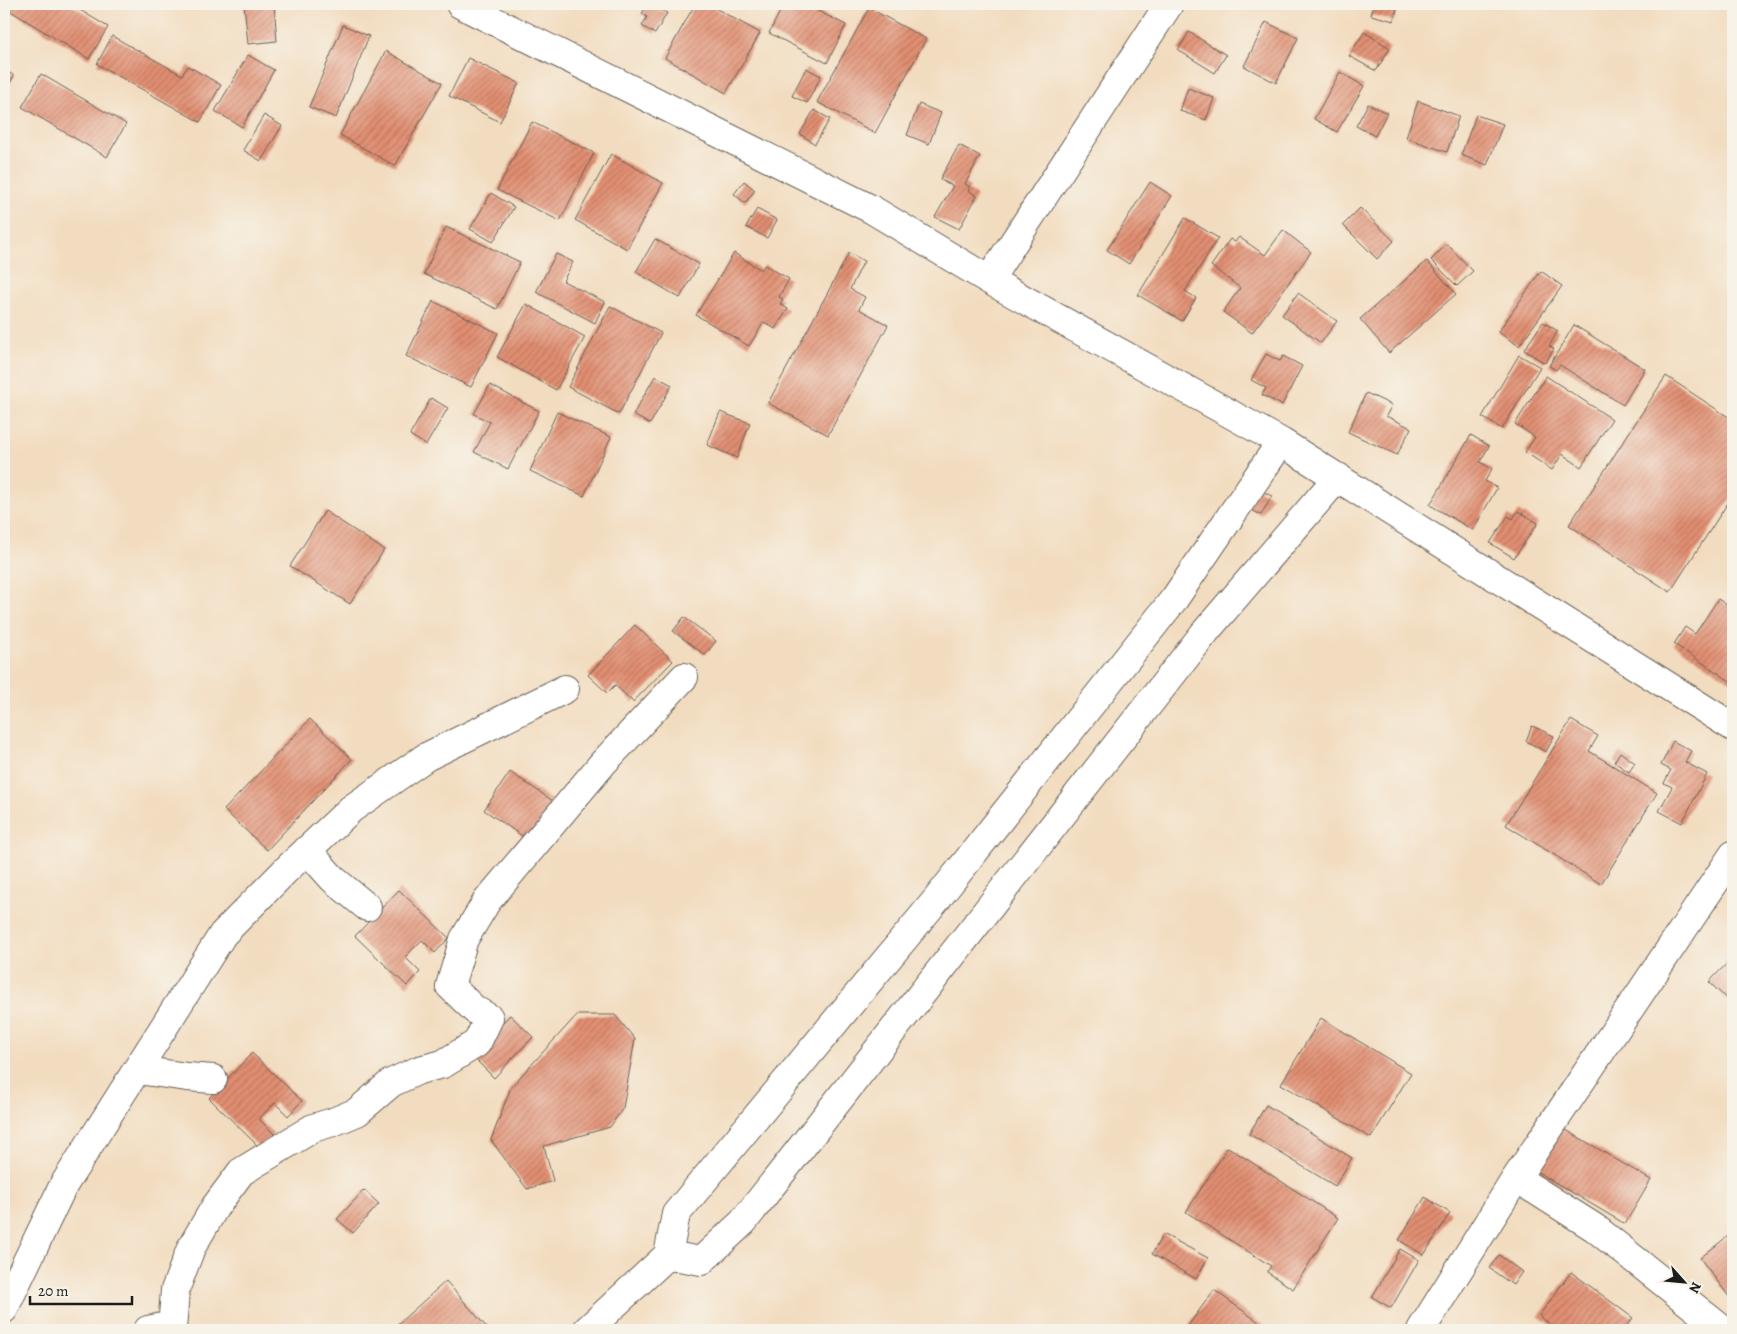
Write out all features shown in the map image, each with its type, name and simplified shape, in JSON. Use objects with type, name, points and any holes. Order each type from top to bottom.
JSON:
[{"type":"street","points":[[460,4],[871,209],[989,280],[1281,442],[1733,727]]},
{"type":"street","points":[[989,280],[1168,4]]},
{"type":"street","points":[[587,1330],[668,1255],[676,1214],[937,899],[1175,598],[1281,442]]},
{"type":"street","points":[[668,1255],[702,1261],[743,1222],[1206,631],[1338,477]]},
{"type":"street","points":[[164,1328],[175,1290],[191,1248],[215,1207],[241,1172],[313,1128],[334,1122],[357,1112],[391,1083],[419,1070],[443,1064],[477,1043],[489,1018],[475,1010],[450,986],[464,939],[487,901],[603,764],[684,677]]},
{"type":"street","points":[[4,1309],[63,1186],[224,934],[307,850],[351,809],[426,757],[565,689]]},
{"type":"street","points":[[307,850],[333,879],[367,907]]},
{"type":"street","points":[[1421,1330],[1516,1178],[1733,855]]},
{"type":"street","points":[[138,1070],[213,1079]]},
{"type":"street","points":[[1516,1178],[1595,1228],[1722,1330]]},
{"type":"building","points":[[4,4],[70,4],[108,27],[89,59],[4,7]]},
{"type":"building","points":[[244,4],[274,4],[277,41],[248,44]]},
{"type":"building","points":[[647,4],[667,13],[655,34],[642,26],[647,17],[642,14]]},
{"type":"building","points":[[695,4],[708,4],[760,33],[726,93],[665,58]]},
{"type":"building","points":[[784,4],[804,4],[846,25],[827,63],[769,33]]},
{"type":"building","points":[[1374,4],[1398,4],[1394,21],[1371,15]]},
{"type":"building","points":[[869,8],[926,39],[875,133],[817,102]]},
{"type":"building","points":[[1266,22],[1298,38],[1276,83],[1244,66]]},
{"type":"building","points":[[343,25],[369,36],[336,118],[309,107]]},
{"type":"building","points":[[1189,32],[1226,55],[1215,73],[1178,50]]},
{"type":"building","points":[[1364,32],[1390,48],[1376,71],[1349,56]]},
{"type":"building","points":[[112,36],[182,75],[188,66],[221,85],[200,122],[97,64]]},
{"type":"building","points":[[386,51],[442,83],[395,166],[340,135]]},
{"type":"building","points":[[248,55],[274,70],[242,127],[215,111]]},
{"type":"building","points":[[468,58],[519,83],[500,122],[449,96]]},
{"type":"building","points":[[806,68],[821,76],[807,103],[792,96]]},
{"type":"building","points":[[4,69],[14,76],[4,93]]},
{"type":"building","points":[[1340,72],[1364,86],[1337,132],[1314,119]]},
{"type":"building","points":[[41,74],[126,124],[107,157],[22,107]]},
{"type":"building","points":[[1188,88],[1214,98],[1206,120],[1180,111]]},
{"type":"building","points":[[1418,101],[1459,116],[1447,152],[1406,138]]},
{"type":"building","points":[[919,104],[941,113],[929,144],[907,135]]},
{"type":"building","points":[[1368,104],[1387,113],[1375,136],[1356,126]]},
{"type":"building","points":[[814,110],[830,119],[815,144],[800,134]]},
{"type":"building","points":[[264,115],[282,126],[261,161],[243,150]]},
{"type":"building","points":[[1476,115],[1503,124],[1487,165],[1461,155]]},
{"type":"building","points":[[532,122],[594,153],[560,221],[497,190]]},
{"type":"building","points":[[959,145],[980,156],[965,184],[970,187],[968,190],[977,196],[959,229],[935,217],[953,186],[940,179]]},
{"type":"building","points":[[611,154],[663,183],[627,249],[575,220]]},
{"type":"building","points":[[744,181],[755,190],[745,203],[734,194]]},
{"type":"building","points":[[1150,182],[1172,196],[1129,264],[1107,250]]},
{"type":"building","points":[[491,193],[514,207],[493,242],[470,229]]},
{"type":"building","points":[[1360,208],[1394,241],[1377,259],[1343,225]]},
{"type":"building","points":[[757,209],[777,220],[767,238],[746,227]]},
{"type":"building","points":[[1185,218],[1218,238],[1185,291],[1196,298],[1182,321],[1138,295]]},
{"type":"building","points":[[446,227],[520,262],[497,309],[424,274]]},
{"type":"building","points":[[1283,230],[1311,252],[1252,333],[1223,312],[1240,288],[1211,266],[1230,239],[1235,242],[1239,237],[1265,255]]},
{"type":"building","points":[[655,239],[699,264],[680,298],[636,272]]},
{"type":"building","points":[[1447,244],[1473,271],[1457,286],[1431,260]]},
{"type":"building","points":[[734,253],[761,270],[765,265],[789,279],[779,297],[783,299],[780,304],[788,309],[775,329],[764,322],[749,346],[696,315]]},
{"type":"building","points":[[849,253],[864,261],[850,289],[865,297],[859,309],[888,325],[828,435],[768,403]]},
{"type":"building","points":[[556,254],[573,262],[563,281],[605,302],[595,323],[536,292]]},
{"type":"building","points":[[1427,261],[1456,294],[1389,353],[1360,319]]},
{"type":"building","points":[[1541,271],[1562,286],[1519,346],[1498,332]]},
{"type":"building","points":[[1298,293],[1337,321],[1321,343],[1282,315]]},
{"type":"building","points":[[433,301],[498,333],[471,387],[406,356]]},
{"type":"building","points":[[526,304],[585,337],[556,390],[497,357]]},
{"type":"building","points":[[610,306],[661,333],[619,414],[568,387]]},
{"type":"building","points":[[1543,322],[1558,331],[1549,346],[1554,349],[1545,363],[1524,350]]},
{"type":"building","points":[[1574,325],[1645,369],[1623,405],[1560,365],[1556,370],[1549,366]]},
{"type":"building","points":[[1266,354],[1280,361],[1283,356],[1302,366],[1282,405],[1262,395],[1266,388],[1251,380]]},
{"type":"building","points":[[1519,355],[1540,367],[1502,429],[1482,417]]},
{"type":"building","points":[[655,376],[672,385],[650,424],[633,415]]},
{"type":"building","points":[[1546,376],[1612,419],[1581,467],[1562,454],[1552,470],[1525,452],[1535,437],[1515,424]]},
{"type":"building","points":[[1666,376],[1733,420],[1733,495],[1670,592],[1569,525]]},
{"type":"building","points":[[490,385],[539,411],[508,469],[474,452],[490,422],[474,414]]},
{"type":"building","points":[[1366,393],[1392,405],[1386,416],[1411,428],[1397,455],[1348,432]]},
{"type":"building","points":[[431,398],[448,408],[426,445],[410,435]]},
{"type":"building","points":[[557,412],[611,437],[584,496],[530,471]]},
{"type":"building","points":[[720,412],[750,423],[737,458],[707,445]]},
{"type":"building","points":[[1471,435],[1489,446],[1480,462],[1492,469],[1485,481],[1497,488],[1473,530],[1430,505]]},
{"type":"building","points":[[1257,489],[1272,496],[1261,515],[1248,508]]},
{"type":"building","points":[[325,511],[384,550],[350,604],[290,566]]},
{"type":"building","points":[[1518,511],[1538,523],[1514,558],[1490,543],[1508,516],[1513,519]]},
{"type":"building","points":[[1718,599],[1733,609],[1733,683],[1674,644],[1685,627],[1695,634]]},
{"type":"building","points":[[684,617],[716,641],[705,655],[673,631]]},
{"type":"building","points":[[635,625],[673,661],[633,702],[615,685],[607,693],[588,675]]},
{"type":"building","points":[[310,719],[352,759],[267,850],[224,810]]},
{"type":"building","points":[[1571,720],[1598,736],[1589,751],[1657,793],[1601,884],[1506,825]]},
{"type":"building","points":[[1532,726],[1554,736],[1546,752],[1526,741]]},
{"type":"building","points":[[1673,741],[1691,751],[1685,762],[1707,774],[1682,823],[1659,811],[1672,787],[1664,783],[1671,770],[1661,765]]},
{"type":"building","points":[[1620,752],[1635,763],[1629,772],[1614,762]]},
{"type":"building","points":[[510,772],[553,801],[528,840],[484,810]]},
{"type":"building","points":[[399,890],[449,938],[435,953],[422,940],[405,957],[420,972],[407,986],[355,936]]},
{"type":"building","points":[[1733,957],[1733,1005],[1709,982]]},
{"type":"building","points":[[510,1015],[533,1037],[494,1078],[471,1055]]},
{"type":"building","points":[[577,1015],[615,1015],[635,1039],[623,1108],[610,1127],[544,1146],[553,1181],[527,1189],[491,1140],[511,1087]]},
{"type":"building","points":[[1321,1018],[1411,1073],[1371,1138],[1281,1084]]},
{"type":"building","points":[[252,1053],[302,1101],[288,1116],[275,1103],[259,1119],[274,1134],[260,1148],[209,1098]]},
{"type":"building","points":[[1266,1105],[1352,1158],[1335,1186],[1249,1134]]},
{"type":"building","points":[[1561,1127],[1651,1180],[1625,1224],[1536,1171]]},
{"type":"building","points":[[1228,1147],[1338,1218],[1293,1289],[1267,1272],[1271,1266],[1186,1212]]},
{"type":"building","points":[[364,1190],[379,1204],[353,1233],[337,1219]]},
{"type":"building","points":[[1425,1197],[1450,1213],[1424,1255],[1399,1240]]},
{"type":"building","points":[[1733,1232],[1733,1302],[1700,1258]]},
{"type":"building","points":[[1163,1234],[1208,1258],[1196,1279],[1152,1254]]},
{"type":"building","points":[[1400,1249],[1419,1260],[1391,1308],[1372,1297]]},
{"type":"building","points":[[1499,1255],[1522,1272],[1513,1285],[1489,1268]]},
{"type":"building","points":[[1571,1272],[1633,1318],[1623,1330],[1558,1330],[1539,1316]]},
{"type":"building","points":[[446,1281],[489,1330],[391,1330]]},
{"type":"building","points":[[1214,1290],[1270,1330],[1185,1330]]}]
